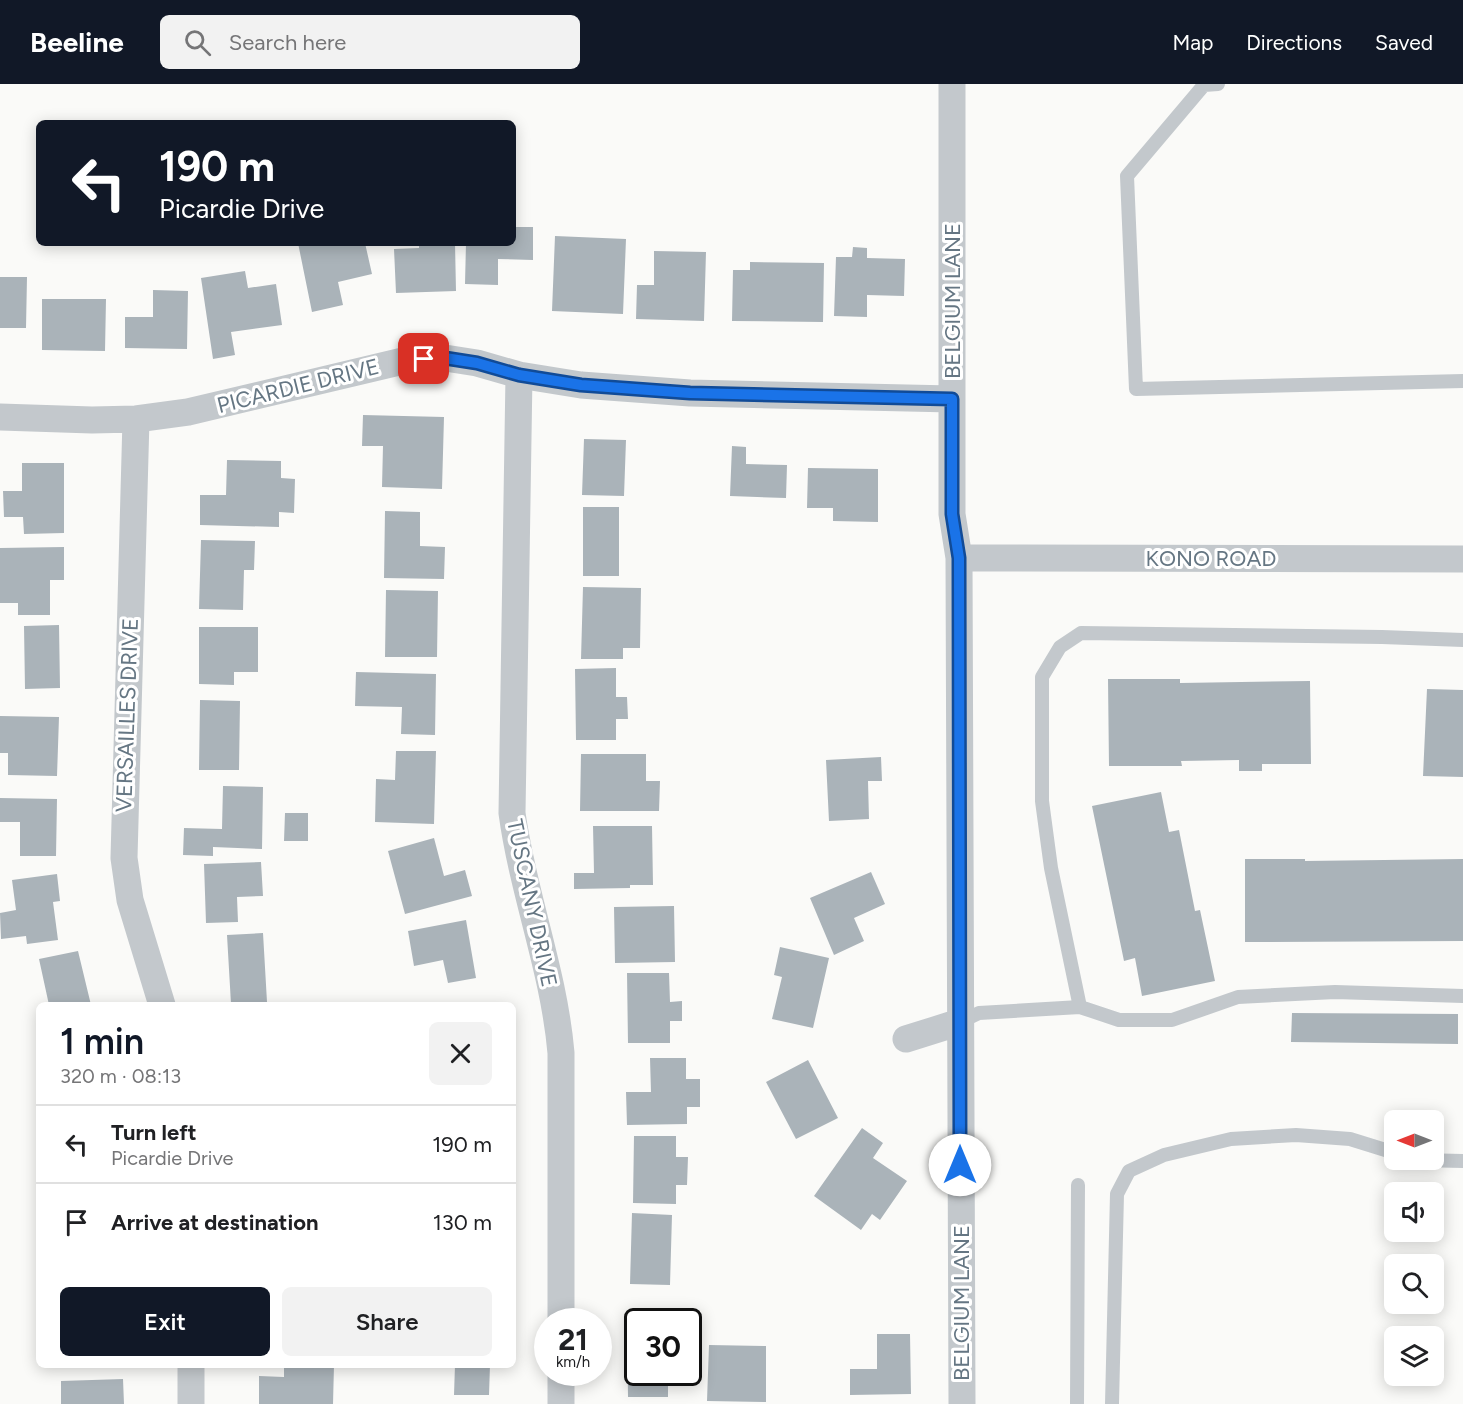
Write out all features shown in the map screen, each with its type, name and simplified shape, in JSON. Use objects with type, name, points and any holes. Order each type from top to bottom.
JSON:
[{"type":"street","name":"BELGIUM LANE","points":[[952,84],[952,514],[959,558],[962,1404]]},
{"type":"street","name":"PICARDIE DRIVE","points":[[0,417],[136,419],[188,412],[403,361],[445,358],[477,363],[519,375],[581,385],[690,393],[952,399]]},
{"type":"street","name":"TUSCANY DRIVE","points":[[519,375],[512,813],[517,847],[558,1018],[561,1053],[561,1308]]},
{"type":"street","name":"VERSAILLES DRIVE","points":[[136,419],[124,858],[130,900],[161,1002]]},
{"type":"street","name":"KONO ROAD","points":[[959,558],[1463,558]]},
{"type":"street","points":[[906,1039],[960,1022]]},
{"type":"street","points":[[191,1368],[191,1404]]},
{"type":"street","points":[[561,1386],[561,1404]]},
{"type":"lane","points":[[1218,84],[1204,85],[1127,176],[1136,389],[1463,381]]},
{"type":"lane","points":[[1080,1007],[1051,868],[1042,801],[1042,677],[1060,647],[1081,633],[1463,640]]},
{"type":"lane","points":[[960,1022],[979,1013],[1080,1007],[1119,1020],[1172,1020],[1238,997],[1335,992],[1463,996]]},
{"type":"lane","points":[[1112,1404],[1117,1194],[1129,1171],[1164,1155],[1232,1139],[1296,1135],[1350,1139],[1384,1150]]},
{"type":"lane","points":[[1444,1161],[1463,1161]]},
{"type":"lane","points":[[1077,1404],[1078,1185]]},
{"type":"building","points":[[516,227],[533,227],[533,260],[498,259],[498,285],[465,284],[466,246],[516,246]]},
{"type":"building","points":[[555,236],[626,239],[623,314],[552,311]]},
{"type":"building","points":[[299,246],[366,246],[372,274],[338,282],[343,305],[312,312]]},
{"type":"building","points":[[419,246],[455,246],[456,291],[396,293],[394,249],[419,248]]},
{"type":"building","points":[[853,247],[867,248],[867,258],[905,259],[904,296],[867,295],[867,317],[834,316],[836,257],[852,257]]},
{"type":"building","points":[[654,251],[706,252],[704,321],[636,319],[637,285],[654,285]]},
{"type":"building","points":[[750,262],[824,263],[823,322],[732,321],[733,270],[750,270]]},
{"type":"building","points":[[245,271],[248,288],[276,284],[282,325],[231,332],[235,355],[213,359],[201,278]]},
{"type":"building","points":[[0,277],[27,277],[26,328],[0,328]]},
{"type":"building","points":[[153,290],[188,291],[187,349],[125,348],[125,317],[153,317]]},
{"type":"building","points":[[42,299],[106,299],[105,351],[42,350]]},
{"type":"building","points":[[363,415],[444,417],[442,489],[382,487],[383,446],[362,446]]},
{"type":"building","points":[[584,439],[626,440],[624,496],[582,495]]},
{"type":"building","points":[[732,446],[746,447],[746,464],[787,465],[786,498],[730,496]]},
{"type":"building","points":[[227,460],[281,461],[281,478],[295,479],[294,513],[279,512],[279,527],[200,525],[200,495],[226,495]]},
{"type":"building","points":[[22,463],[64,463],[64,533],[24,534],[23,517],[4,517],[3,491],[22,491]]},
{"type":"building","points":[[808,468],[878,469],[878,522],[833,521],[833,508],[807,508]]},
{"type":"building","points":[[583,507],[619,507],[619,576],[583,576]]},
{"type":"building","points":[[385,511],[420,512],[420,546],[445,547],[444,579],[384,578]]},
{"type":"building","points":[[201,540],[255,541],[254,570],[244,570],[243,610],[199,609]]},
{"type":"building","points":[[64,547],[64,580],[50,580],[50,615],[18,615],[18,603],[0,603],[0,548]]},
{"type":"building","points":[[583,587],[641,588],[640,648],[623,648],[623,659],[581,659]]},
{"type":"building","points":[[386,590],[438,591],[437,657],[385,657]]},
{"type":"building","points":[[59,625],[60,688],[25,689],[24,626]]},
{"type":"building","points":[[199,627],[258,627],[258,672],[234,672],[234,685],[199,684]]},
{"type":"building","points":[[616,668],[616,697],[627,697],[628,719],[616,719],[616,740],[576,740],[575,669]]},
{"type":"building","points":[[356,672],[436,674],[435,735],[401,734],[402,707],[355,706]]},
{"type":"building","points":[[1108,679],[1180,679],[1180,683],[1310,681],[1311,764],[1262,764],[1262,771],[1239,771],[1239,760],[1181,761],[1182,766],[1109,766]]},
{"type":"building","points":[[1427,689],[1463,690],[1463,777],[1423,776]]},
{"type":"building","points":[[200,700],[240,701],[239,770],[199,770]]},
{"type":"building","points":[[0,716],[59,717],[57,776],[8,775],[8,753],[0,753]]},
{"type":"building","points":[[396,751],[436,751],[434,824],[375,822],[376,779],[395,780]]},
{"type":"building","points":[[581,754],[646,754],[646,781],[660,781],[659,811],[580,811]]},
{"type":"building","points":[[881,757],[882,781],[868,781],[869,819],[829,821],[826,760]]},
{"type":"building","points":[[223,786],[263,787],[262,849],[213,847],[213,856],[183,855],[184,828],[222,829]]},
{"type":"building","points":[[1161,792],[1169,832],[1179,830],[1195,911],[1200,910],[1215,981],[1142,996],[1135,958],[1124,961],[1092,806]]},
{"type":"building","points":[[0,798],[57,799],[56,856],[20,856],[20,822],[0,822]]},
{"type":"building","points":[[285,813],[308,813],[308,841],[284,841]]},
{"type":"building","points":[[593,826],[652,826],[653,885],[630,885],[630,888],[574,889],[574,873],[594,873]]},
{"type":"building","points":[[434,838],[444,876],[465,870],[472,896],[405,914],[388,851]]},
{"type":"building","points":[[1245,859],[1305,859],[1305,861],[1463,859],[1463,941],[1245,942]]},
{"type":"building","points":[[261,862],[263,896],[237,897],[238,922],[206,923],[204,864]]},
{"type":"building","points":[[871,872],[885,904],[854,918],[864,941],[834,955],[810,898]]},
{"type":"building","points":[[57,874],[60,901],[53,902],[58,940],[27,944],[26,936],[1,939],[0,913],[16,910],[12,880]]},
{"type":"building","points":[[674,906],[675,962],[615,963],[614,907]]},
{"type":"building","points":[[466,920],[476,978],[448,983],[443,960],[414,966],[408,931]]},
{"type":"building","points":[[263,933],[267,1002],[231,1002],[227,935]]},
{"type":"building","points":[[780,947],[829,958],[813,1028],[772,1019],[782,977],[774,975]]},
{"type":"building","points":[[78,951],[90,1002],[48,1002],[39,959]]},
{"type":"building","points":[[627,973],[669,973],[670,1002],[682,1001],[682,1021],[670,1021],[670,1043],[628,1043]]},
{"type":"building","points":[[1292,1013],[1458,1014],[1458,1044],[1291,1042]]},
{"type":"building","points":[[650,1058],[686,1058],[686,1079],[700,1079],[700,1107],[687,1107],[687,1124],[627,1125],[626,1092],[651,1092]]},
{"type":"building","points":[[808,1060],[838,1118],[796,1139],[766,1082]]},
{"type":"building","points":[[862,1128],[883,1143],[873,1158],[907,1181],[880,1220],[872,1214],[861,1230],[814,1196]]},
{"type":"building","points":[[634,1136],[676,1136],[676,1157],[688,1157],[687,1185],[676,1185],[676,1204],[633,1203]]},
{"type":"building","points":[[632,1213],[672,1215],[670,1285],[630,1284]]},
{"type":"building","points":[[877,1334],[910,1334],[911,1394],[850,1395],[850,1369],[877,1369]]},
{"type":"building","points":[[709,1345],[766,1346],[766,1402],[707,1401]]},
{"type":"building","points":[[284,1368],[334,1368],[333,1404],[259,1404],[259,1376],[284,1377]]},
{"type":"building","points":[[455,1368],[490,1368],[489,1395],[454,1395]]},
{"type":"building","points":[[123,1379],[124,1404],[61,1404],[61,1381]]},
{"type":"building","points":[[628,1386],[668,1386],[668,1397],[628,1397]]},
{"type":"route","points":[[424,359],[445,358],[477,363],[519,375],[581,385],[690,393],[952,399],[952,514],[959,558],[960,1165]]}]
